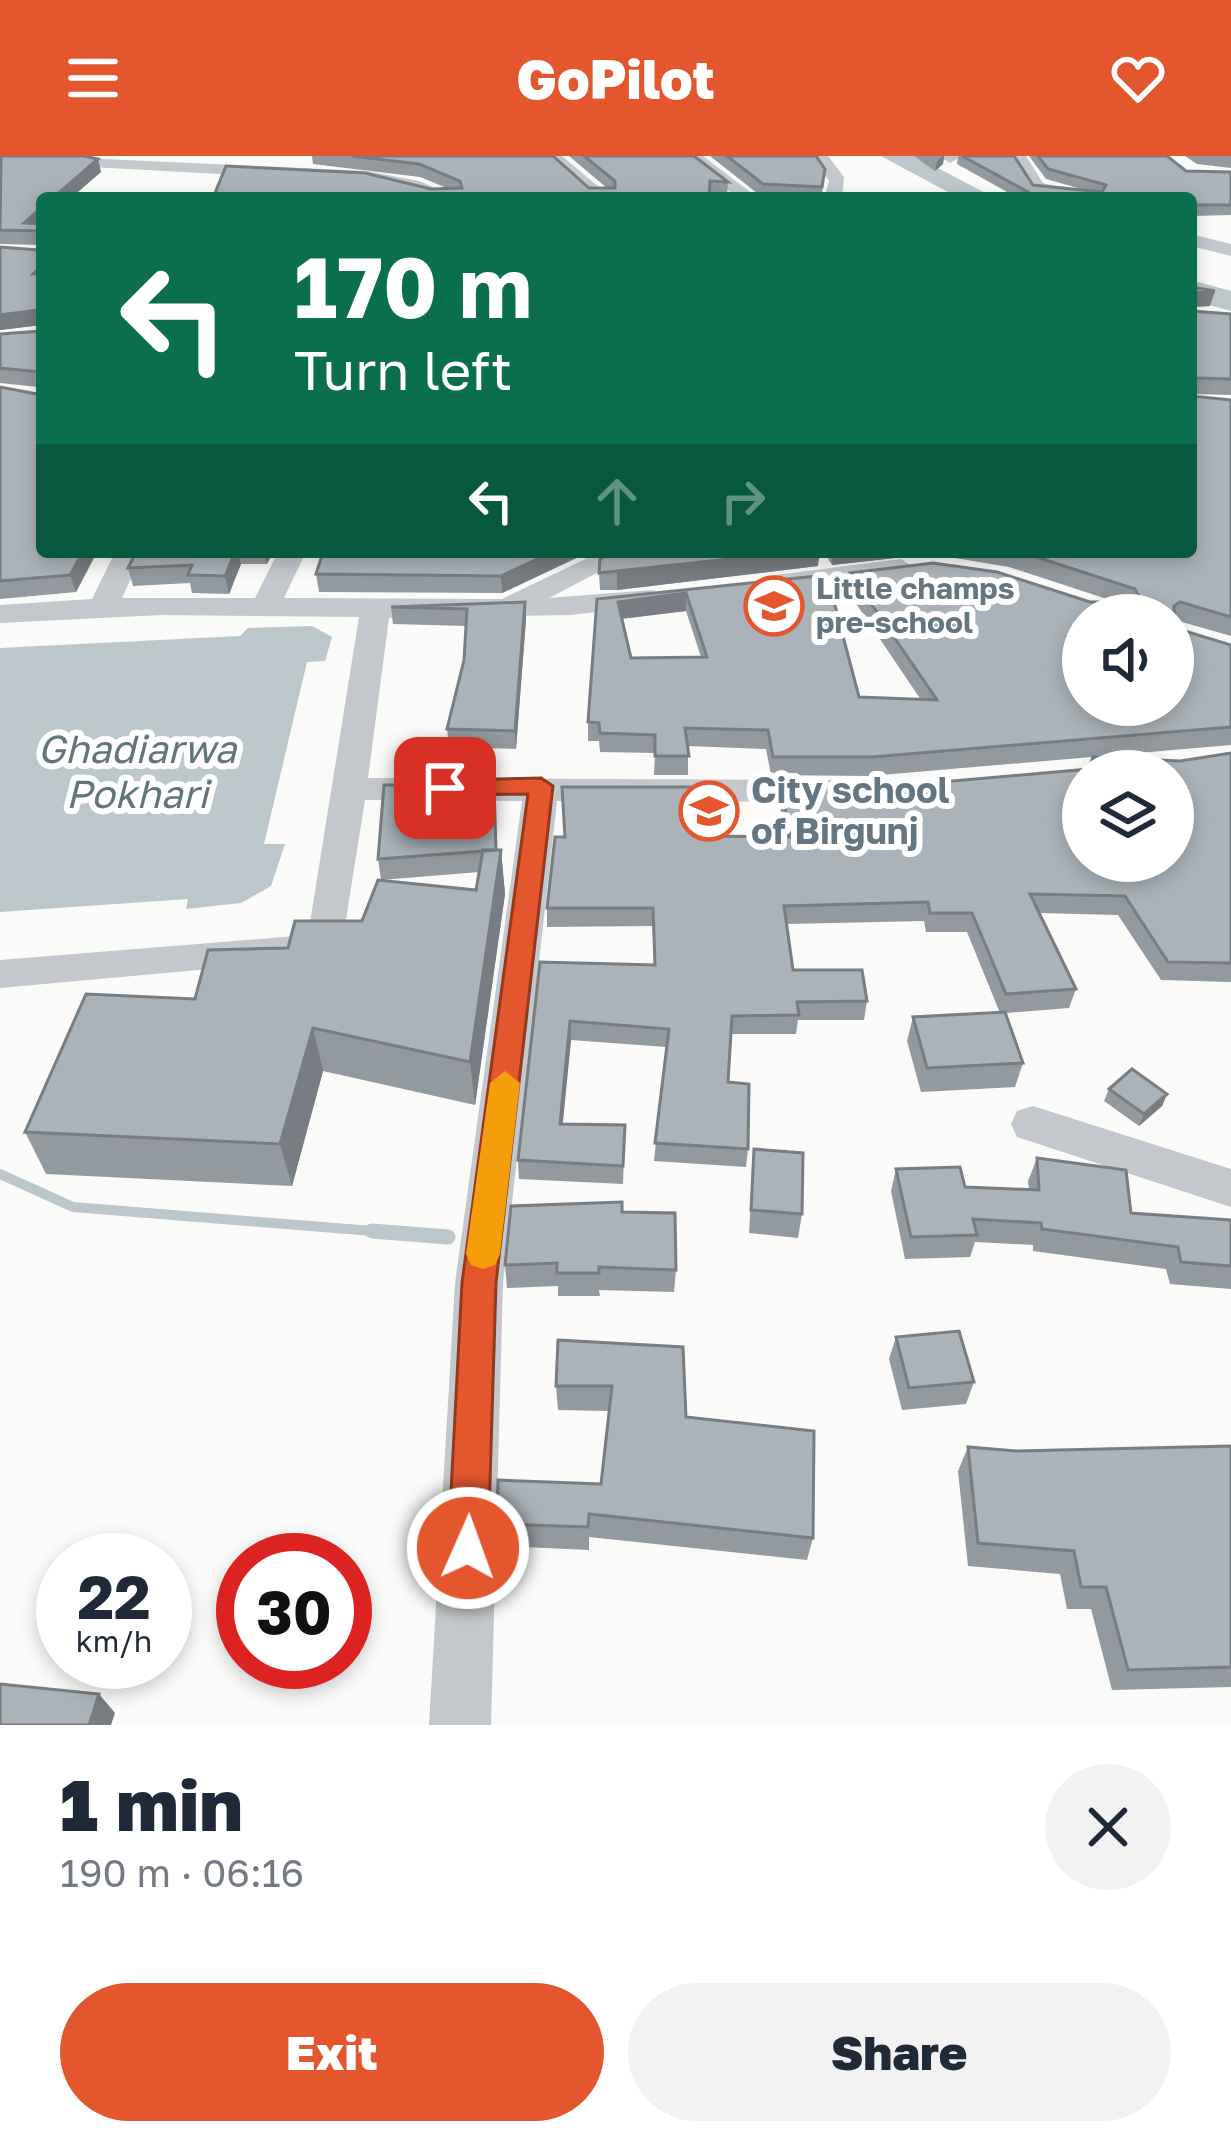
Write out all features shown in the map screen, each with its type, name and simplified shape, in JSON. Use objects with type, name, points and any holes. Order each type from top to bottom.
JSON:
[{"type":"street","points":[[46,156],[124,165],[402,176],[437,192]]},
{"type":"street","points":[[552,156],[596,192]]},
{"type":"street","points":[[692,156],[741,192]]},
{"type":"street","points":[[819,156],[838,181],[835,192]]},
{"type":"street","points":[[1018,156],[1037,187],[1062,192]]},
{"type":"street","points":[[1197,242],[1231,250]]},
{"type":"street","points":[[105,603],[126,558]]},
{"type":"street","points":[[266,608],[289,558]]},
{"type":"street","points":[[503,608],[607,558]]},
{"type":"street","points":[[754,586],[930,567]]},
{"type":"street","points":[[0,614],[105,603],[374,611],[503,608],[686,594]]},
{"type":"street","points":[[0,974],[326,947],[374,611]]},
{"type":"street","points":[[350,789],[541,786],[869,791]]},
{"type":"street","points":[[460,1725],[479,1283],[541,786]]},
{"type":"street","points":[[1033,1124],[1231,1188]]},
{"type":"water","name":"Ghadiarwa Pokhari","points":[[312,626],[332,637],[325,661],[307,662],[264,844],[285,844],[271,886],[241,903],[186,909],[188,899],[0,912],[0,648],[240,636],[248,628]]},
{"type":"building","points":[[1,156],[98,159],[60,192],[36,192],[36,212],[24,223],[36,224],[36,231],[0,230]]},
{"type":"building","points":[[352,156],[553,156],[589,188],[615,188],[615,181],[584,156],[694,156],[728,182],[710,181],[709,192],[215,192],[226,166],[365,173],[431,189],[462,188],[460,181],[419,164]]},
{"type":"building","points":[[727,156],[816,156],[825,169],[822,187],[763,184]]},
{"type":"building","points":[[962,156],[1014,156],[1033,185],[1102,192],[1028,192]]},
{"type":"building","points":[[1038,156],[1167,156],[1186,171],[1231,172],[1231,205],[1197,205],[1197,192],[1102,192],[1106,185],[1048,169]]},
{"type":"building","points":[[0,247],[36,250],[36,310],[0,315]]},
{"type":"building","points":[[1197,311],[1231,314],[1231,379],[1197,378]]},
{"type":"building","points":[[36,331],[36,372],[0,368],[0,334]]},
{"type":"building","points":[[0,387],[36,394],[36,558],[80,558],[70,575],[0,581]]},
{"type":"building","points":[[1197,397],[1231,400],[1231,617],[1194,606],[1194,594],[1138,594],[1135,589],[1039,558],[1197,558]]},
{"type":"building","points":[[133,558],[232,558],[225,576],[188,575],[192,565],[128,568]]},
{"type":"building","points":[[321,558],[539,558],[501,576],[316,574]]},
{"type":"building","points":[[602,558],[738,558],[599,573]]},
{"type":"building","points":[[933,563],[997,572],[1065,594],[1062,726],[1194,726],[1194,634],[1231,645],[1231,727],[872,757],[773,757],[768,730],[685,728],[689,756],[655,756],[655,735],[600,733],[599,723],[588,722],[597,599],[827,575],[859,697],[937,700],[850,573]],"holes":[[[686,593],[707,657],[631,658],[618,602]]]},
{"type":"building","points":[[525,602],[515,731],[447,729],[464,660],[467,609],[391,607]]},
{"type":"building","points":[[1231,753],[1231,963],[1168,962],[1125,896],[1030,894],[1076,989],[1006,994],[972,913],[930,913],[928,902],[784,906],[793,970],[862,970],[867,1001],[797,1002],[799,1015],[732,1016],[728,1082],[749,1084],[748,1149],[655,1143],[669,1029],[570,1021],[560,1124],[625,1125],[623,1166],[518,1160],[540,962],[655,965],[653,908],[547,908],[555,837],[565,837],[562,787],[707,787],[714,836],[790,837],[782,788],[873,788],[1062,771],[1062,882],[1194,882],[1194,759]]},
{"type":"building","points":[[384,785],[494,785],[496,850],[378,859]]},
{"type":"building","points":[[483,850],[501,850],[470,1062],[313,1028],[280,1144],[25,1132],[86,994],[195,999],[208,950],[288,948],[295,921],[362,921],[378,880],[476,890]]},
{"type":"building","points":[[1005,1012],[1023,1063],[927,1068],[913,1017]]},
{"type":"building","points":[[1132,1069],[1167,1094],[1144,1114],[1109,1089]]},
{"type":"building","points":[[754,1149],[803,1153],[802,1214],[751,1210]]},
{"type":"building","points":[[1037,1158],[1126,1170],[1131,1213],[1231,1220],[1231,1266],[1181,1262],[1178,1247],[1042,1229],[1041,1223],[973,1219],[977,1235],[911,1237],[896,1169],[960,1167],[965,1187],[1039,1190]]},
{"type":"building","points":[[622,1202],[622,1212],[675,1213],[676,1270],[599,1267],[599,1273],[557,1273],[557,1263],[505,1265],[511,1206]]},
{"type":"building","points":[[959,1331],[974,1382],[909,1388],[896,1337]]},
{"type":"building","points":[[558,1340],[683,1347],[686,1417],[814,1431],[813,1538],[589,1514],[588,1527],[497,1524],[498,1480],[601,1484],[612,1386],[556,1386]]},
{"type":"building","points":[[1231,1446],[1231,1667],[1128,1670],[1106,1587],[1081,1587],[1074,1551],[978,1543],[968,1447],[1016,1451]]},
{"type":"building","points":[[0,1684],[99,1694],[89,1725],[0,1725]]},
{"type":"waterway","points":[[894,156],[969,192]]},
{"type":"waterway","points":[[1197,292],[1231,301]]},
{"type":"waterway","points":[[0,1174],[73,1207],[410,1234]]},
{"type":"waterway","points":[[372,1231],[410,1234]]},
{"type":"waterway","points":[[410,1234],[448,1237]]},
{"type":"slow traffic","points":[[483,1254],[505,1083]]},
{"type":"place","name":"Little champs pre-school","points":[[774,606]]},
{"type":"place","name":"City school of Birgunj","points":[[709,811]]},
{"type":"route","points":[[445,788],[541,786],[479,1283],[468,1548]]}]
